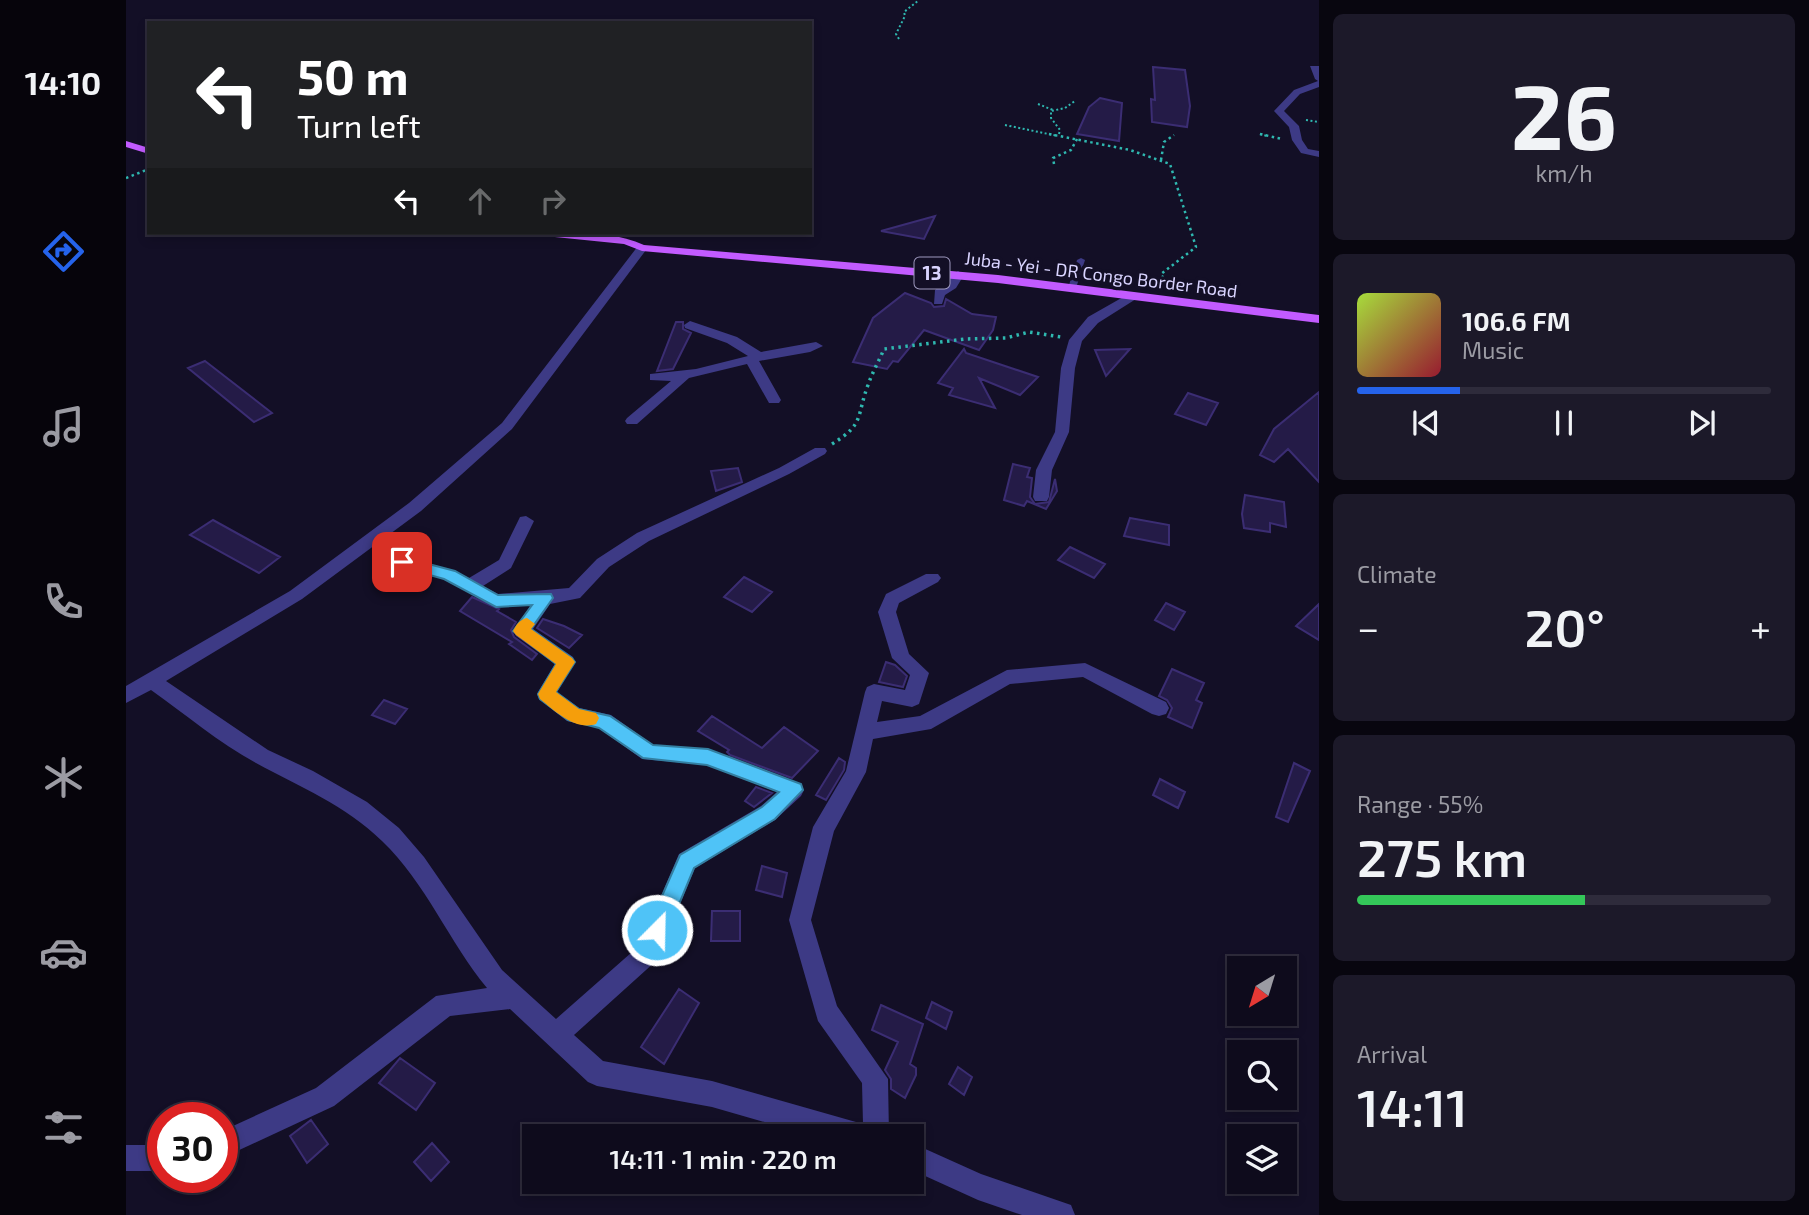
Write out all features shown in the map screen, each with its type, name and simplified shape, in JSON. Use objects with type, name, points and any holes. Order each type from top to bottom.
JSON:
[{"type":"main road","points":[[126,144],[147,150]]},
{"type":"main road","name":"Juba - Yei - DR Congo Border Road","points":[[565,235],[626,241],[642,248],[958,275],[1319,319]]},
{"type":"street","points":[[1319,69],[1313,68],[1319,81],[1297,92],[1279,111],[1294,126],[1297,140],[1305,151],[1319,154]]},
{"type":"street","points":[[126,695],[296,595],[415,507],[507,426],[642,248]]},
{"type":"street","points":[[938,301],[939,293],[952,285],[958,275]]},
{"type":"street","points":[[1041,497],[1044,470],[1062,432],[1068,368],[1076,340],[1093,320],[1132,296]]},
{"type":"street","points":[[690,325],[732,340],[755,359],[774,400]]},
{"type":"street","points":[[655,377],[682,378],[709,369],[816,346]]},
{"type":"street","points":[[632,421],[682,378]]},
{"type":"street","points":[[402,562],[449,575],[496,601],[574,594],[603,564],[643,537],[784,471],[820,451]]},
{"type":"street","points":[[470,586],[505,564],[526,521]]},
{"type":"street","points":[[876,1124],[875,1079],[827,1012],[800,920],[824,827],[837,809],[856,772],[874,692],[912,699],[920,673],[901,658],[887,612],[892,599],[932,578]]},
{"type":"street","points":[[545,598],[522,631],[566,662],[546,694],[574,715],[604,722],[649,753],[708,757],[794,790],[768,813],[687,861],[648,953],[555,1036]]},
{"type":"street","points":[[865,732],[924,723],[1007,677],[1059,672],[1085,670],[1159,708]]},
{"type":"street","points":[[151,680],[261,757],[306,777],[360,809],[391,835],[416,864],[494,978],[597,1073],[712,1094],[817,1124]]},
{"type":"street","points":[[238,1138],[325,1097],[445,1005],[514,997]]},
{"type":"street","points":[[126,1158],[147,1158]]},
{"type":"street","points":[[924,1161],[978,1186],[1061,1215]]},
{"type":"lane","points":[[1072,288],[1081,260]]},
{"type":"path","points":[[899,39],[896,34],[905,16],[904,12],[919,0]]},
{"type":"path","points":[[1038,104],[1054,110],[1065,108],[1075,101]]},
{"type":"path","points":[[1054,110],[1051,111],[1051,118],[1060,130],[1059,134]]},
{"type":"path","points":[[1005,125],[1130,150],[1170,164],[1196,247],[1161,274],[1170,289]]},
{"type":"path","points":[[1262,138],[1275,133]]},
{"type":"path","points":[[1260,134],[1293,141]]},
{"type":"path","points":[[1161,160],[1164,142],[1174,135]]},
{"type":"path","points":[[1054,164],[1053,158],[1071,150],[1077,139]]},
{"type":"path","points":[[126,178],[147,170]]},
{"type":"path","points":[[820,451],[850,433],[862,414],[867,386],[884,349],[965,339],[1006,338],[1029,332],[1076,340]]},
{"type":"building","points":[[1153,67],[1185,70],[1190,106],[1187,127],[1152,122],[1151,99],[1155,100]]},
{"type":"building","points":[[1100,98],[1122,103],[1119,141],[1077,134],[1089,107]]},
{"type":"building","points":[[935,216],[924,239],[881,231]]},
{"type":"building","points":[[905,293],[931,303],[934,307],[944,306],[946,299],[972,314],[996,317],[993,330],[979,350],[924,330],[898,362],[893,361],[887,369],[853,362],[873,318]]},
{"type":"building","points":[[676,322],[683,322],[683,329],[691,333],[673,369],[657,371]]},
{"type":"building","points":[[964,349],[966,353],[1038,377],[1020,395],[979,378],[995,408],[949,395],[953,388],[938,383]]},
{"type":"building","points":[[1130,349],[1106,376],[1095,350]]},
{"type":"building","points":[[205,361],[272,413],[254,422],[188,368]]},
{"type":"building","points":[[1319,392],[1319,482],[1288,449],[1274,462],[1260,455],[1274,429]]},
{"type":"building","points":[[1188,393],[1218,403],[1206,425],[1175,414]]},
{"type":"building","points":[[1013,464],[1030,468],[1027,477],[1032,478],[1030,497],[1035,504],[1049,502],[1055,479],[1057,491],[1046,509],[1027,501],[1024,506],[1004,500]]},
{"type":"building","points":[[738,468],[742,482],[716,491],[711,471]]},
{"type":"building","points":[[1245,495],[1284,502],[1286,527],[1270,523],[1270,532],[1244,528],[1242,514]]},
{"type":"building","points":[[1130,518],[1169,525],[1169,545],[1124,536]]},
{"type":"building","points":[[213,520],[280,557],[259,573],[190,535]]},
{"type":"building","points":[[1070,547],[1105,564],[1094,578],[1058,560]]},
{"type":"building","points":[[744,577],[772,592],[752,612],[724,597]]},
{"type":"building","points":[[472,597],[499,609],[497,611],[516,622],[511,630],[514,637],[537,654],[532,660],[509,644],[512,642],[460,611]]},
{"type":"building","points":[[1166,603],[1185,612],[1174,630],[1155,620]]},
{"type":"building","points":[[1319,604],[1319,640],[1296,626]]},
{"type":"building","points":[[543,619],[582,635],[569,648],[537,628]]},
{"type":"building","points":[[886,662],[895,665],[907,676],[903,687],[879,682]]},
{"type":"building","points":[[1172,669],[1204,683],[1196,700],[1202,703],[1192,728],[1168,717],[1172,708],[1167,700],[1159,696]]},
{"type":"building","points":[[384,700],[407,709],[395,724],[372,715]]},
{"type":"building","points":[[712,716],[762,748],[784,727],[818,751],[792,778],[730,755],[727,752],[729,750],[698,731]]},
{"type":"building","points":[[839,758],[845,762],[844,770],[826,800],[816,795]]},
{"type":"building","points":[[1294,763],[1310,771],[1288,822],[1276,817]]},
{"type":"building","points":[[1160,779],[1185,792],[1178,808],[1153,795]]},
{"type":"building","points":[[756,787],[772,793],[754,807],[745,801]]},
{"type":"building","points":[[762,866],[787,873],[782,897],[756,890]]},
{"type":"building","points":[[712,911],[740,911],[740,941],[711,941]]},
{"type":"building","points":[[679,989],[699,1003],[664,1064],[641,1047]]},
{"type":"building","points":[[932,1002],[952,1012],[946,1029],[926,1018]]},
{"type":"building","points":[[881,1005],[923,1024],[910,1064],[916,1068],[916,1075],[905,1098],[891,1089],[891,1079],[885,1070],[898,1042],[872,1030]]},
{"type":"building","points":[[400,1058],[435,1083],[416,1110],[379,1083]]},
{"type":"building","points":[[958,1067],[972,1077],[964,1095],[949,1084]]},
{"type":"building","points":[[311,1120],[328,1144],[307,1163],[290,1136]]},
{"type":"building","points":[[432,1143],[449,1162],[431,1181],[414,1162]]},
{"type":"slow traffic","points":[[527,624],[522,631],[566,662],[546,694],[574,715],[590,718]]},
{"type":"route","points":[[402,562],[449,575],[496,601],[545,598],[522,631],[566,662],[546,694],[574,715],[604,722],[649,753],[708,757],[794,790],[768,813],[687,861],[657,930]]}]
